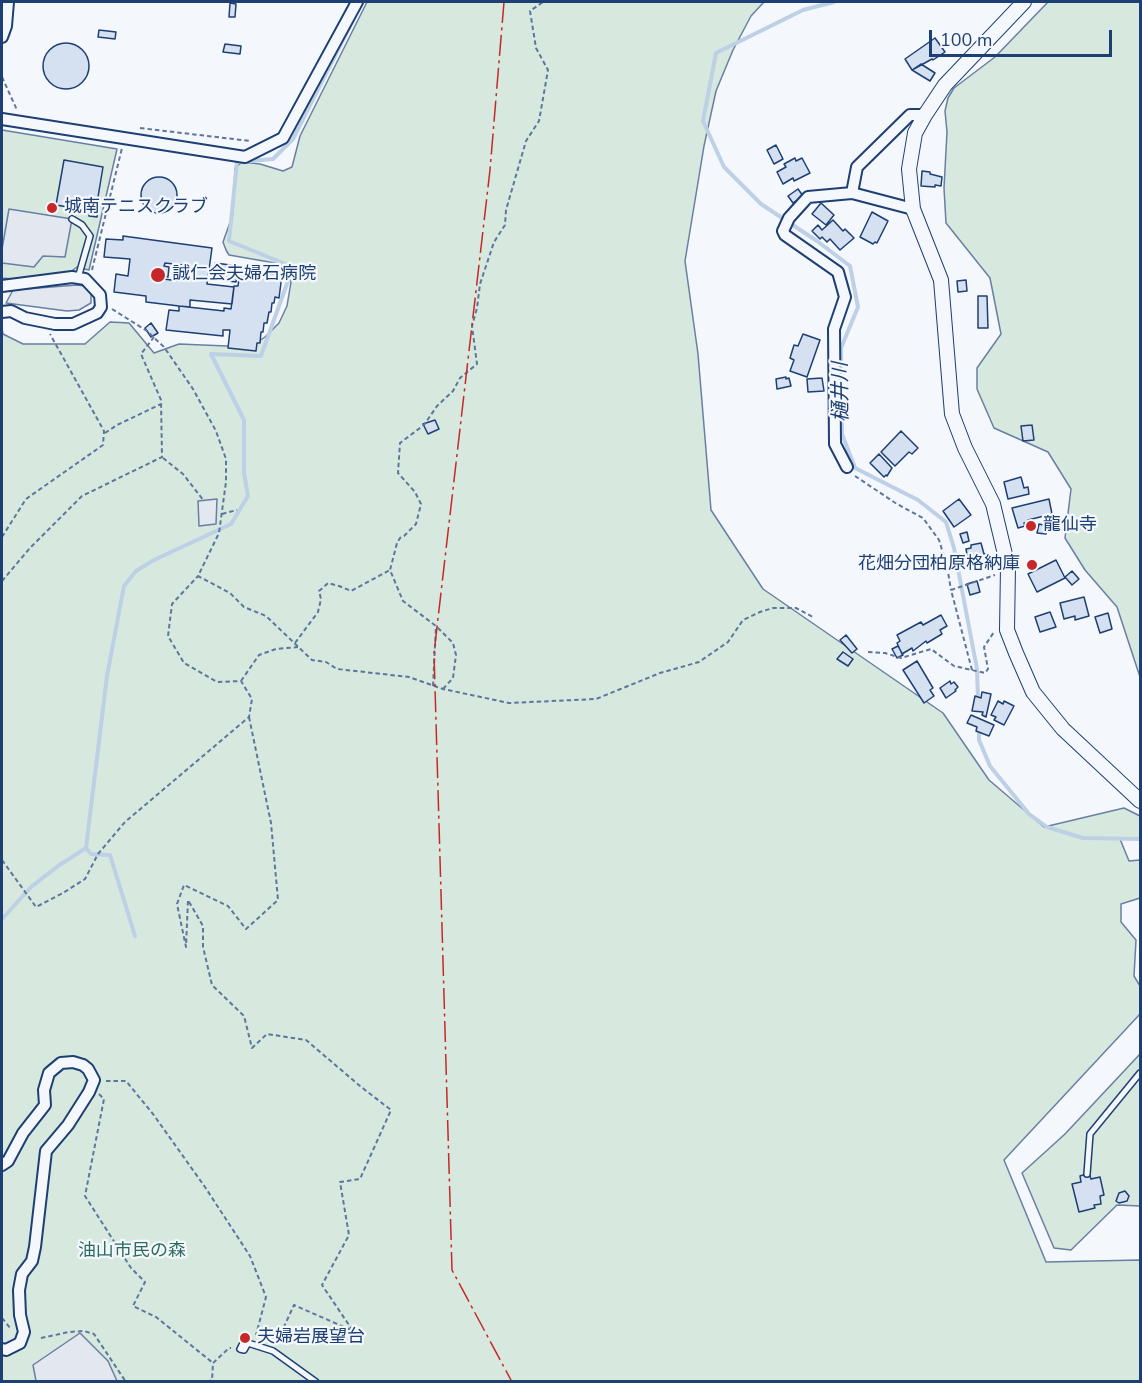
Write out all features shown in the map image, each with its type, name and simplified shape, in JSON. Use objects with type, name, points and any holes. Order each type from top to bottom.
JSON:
[{"type":"street","points":[[2,37],[8,2]]},
{"type":"street","points":[[2,119],[245,157],[283,138],[357,2]]},
{"type":"street","points":[[1024,2],[945,85],[925,115],[915,134],[909,169],[913,209],[941,280],[952,414],[965,448],[993,504],[1008,567],[1007,630],[1033,692],[1063,729],[1140,801]]},
{"type":"street","points":[[852,193],[857,167],[910,115],[925,115]]},
{"type":"street","points":[[847,467],[835,444],[834,329],[846,297],[838,272],[785,235],[783,231],[789,218],[808,197],[852,193],[913,209]]},
{"type":"street","points":[[2,286],[78,278],[90,282],[100,295],[101,307],[97,313],[73,324],[55,324],[25,318],[11,311],[2,312]]},
{"type":"street","points":[[2,1165],[8,1161],[23,1133],[45,1105],[44,1090],[49,1073],[61,1063],[73,1062],[88,1069],[93,1083],[68,1125],[46,1151],[35,1247],[32,1261],[22,1274],[19,1290],[20,1315],[24,1332],[20,1343],[6,1350],[2,1349]]},
{"type":"lane","points":[[72,219],[82,225],[90,236],[78,278]]},
{"type":"lane","points":[[1088,1174],[1090,1134],[1140,1073]]},
{"type":"lane","points":[[241,1347],[244,1350],[248,1343],[273,1351],[316,1382]]},
{"type":"path","points":[[443,689],[453,678],[456,655],[453,643],[436,626],[403,601],[390,570],[397,543],[417,524],[421,504],[415,492],[398,473],[400,443],[424,425],[437,406],[453,391],[460,378],[477,364],[472,326],[480,284],[494,242],[505,225],[506,210],[526,141],[539,121],[548,70],[536,48],[530,11],[543,2]]},
{"type":"path","points":[[2,77],[18,112]]},
{"type":"path","points":[[138,128],[247,142],[256,138]]},
{"type":"path","points":[[90,282],[119,159]]},
{"type":"path","points":[[100,302],[136,322],[164,347],[193,389],[216,431],[226,459],[226,482],[219,533],[198,576],[172,604],[168,636],[184,663],[217,682],[241,681]]},
{"type":"path","points":[[2,537],[26,499],[103,446],[104,431],[42,320]]},
{"type":"path","points":[[154,337],[141,354],[161,404],[162,457],[183,474],[204,501]]},
{"type":"path","points":[[104,434],[117,425],[161,404]]},
{"type":"path","points":[[2,581],[30,548],[82,496],[162,457]]},
{"type":"path","points":[[847,467],[852,474],[923,518],[939,540],[972,670]]},
{"type":"path","points":[[222,514],[237,510]]},
{"type":"path","points":[[296,642],[318,612],[321,599],[319,591],[328,583],[351,591],[390,570]]},
{"type":"path","points":[[953,590],[999,573]]},
{"type":"path","points":[[198,576],[230,593],[244,608],[266,616],[296,642],[298,648],[312,660],[326,662],[337,669],[408,677],[443,689],[509,703],[596,699],[660,673],[699,662],[728,642],[743,620],[760,612],[773,608],[796,608],[813,617]]},
{"type":"path","points":[[433,686],[436,626]]},
{"type":"path","points":[[868,652],[885,653],[901,658],[932,649],[954,666],[985,673],[988,669],[984,647],[995,630],[1007,630]]},
{"type":"path","points":[[241,681],[260,655],[276,649],[298,648]]},
{"type":"path","points":[[241,681],[252,699],[249,717],[271,824],[278,900],[246,928],[228,906],[184,885],[177,904],[186,947],[188,900],[203,926],[202,947],[212,985],[244,1016],[252,1048],[267,1034],[306,1040],[391,1110],[360,1179],[340,1182],[349,1235],[322,1285],[353,1331],[294,1305],[273,1351]]},
{"type":"path","points":[[2,860],[36,907],[63,893],[85,879],[98,854],[124,822],[249,717]]},
{"type":"path","points":[[93,1083],[126,1081],[153,1114],[192,1169],[250,1257],[266,1297],[253,1345]]},
{"type":"path","points":[[93,1083],[104,1099],[85,1196],[131,1268],[145,1282],[133,1306],[156,1317],[213,1363]]},
{"type":"path","points":[[2,1318],[17,1336]]},
{"type":"path","points":[[41,1338],[69,1332],[84,1331],[94,1334],[126,1382]]},
{"type":"path","points":[[207,1382],[212,1380],[213,1363],[229,1348],[241,1347]]},
{"type":"green space","name":"油山市民の森","points":[[367,2],[764,2],[751,16],[733,50],[716,91],[704,146],[685,261],[698,354],[711,510],[763,589],[943,713],[989,780],[1044,827],[1124,808],[1140,816],[1140,839],[1120,839],[1129,861],[1140,860],[1140,898],[1121,904],[1121,922],[1136,940],[1134,976],[1140,986],[1140,1014],[1004,1160],[1046,1262],[1140,1260],[1140,1381],[2,1381],[2,329],[3,334],[23,344],[85,344],[110,322],[129,323],[154,353],[179,344],[250,347],[265,337],[279,323],[287,306],[291,282],[286,269],[275,263],[229,255],[226,250],[223,242],[233,214],[235,168],[242,162],[260,164],[283,171],[292,167],[300,136]]},
{"type":"green space","points":[[1048,2],[1140,2],[1140,677],[1117,607],[1085,570],[1065,538],[1071,489],[1048,452],[994,428],[977,389],[977,368],[1001,334],[990,278],[946,223],[944,188],[947,132],[945,111],[948,98],[954,88],[995,57]]},
{"type":"green space","name":"城南テニスクラブ","points":[[2,130],[117,149],[89,270],[77,267],[69,273],[36,281],[2,278]]},
{"type":"green space","points":[[1140,1054],[1140,1206],[1117,1205],[1071,1250],[1054,1248],[1022,1173],[1065,1134]]},
{"type":"shaded area","points":[[9,209],[72,219],[65,257],[43,256],[34,267],[2,263]]},
{"type":"shaded area","points":[[85,286],[91,292],[91,303],[79,310],[67,311],[6,303],[13,290]]},
{"type":"shaded area","points":[[217,499],[216,524],[199,526],[198,501]]},
{"type":"shaded area","points":[[80,1333],[108,1361],[117,1381],[36,1381],[33,1365]]},
{"type":"building","points":[[230,3],[236,4],[235,17],[229,17]]},
{"type":"building","points":[[99,30],[116,32],[115,39],[98,37]]},
{"type":"building","points":[[935,38],[945,52],[912,70],[905,59]]},
{"type":"building","points":[[66,43],[82,50],[89,66],[82,82],[66,89],[50,82],[43,66],[50,50]]},
{"type":"building","points":[[225,44],[241,46],[240,54],[223,52]]},
{"type":"building","points":[[921,64],[935,73],[930,81],[912,70]]},
{"type":"building","points":[[776,145],[783,159],[774,164],[767,150]]},
{"type":"building","points":[[795,158],[796,161],[802,158],[810,173],[783,184],[777,172],[786,167],[784,164]]},
{"type":"building","points":[[64,160],[103,167],[96,209],[98,210],[97,217],[89,216],[90,211],[56,205]]},
{"type":"building","points":[[922,171],[942,177],[941,186],[921,186]]},
{"type":"building","points":[[159,177],[171,183],[177,195],[171,207],[159,213],[147,207],[141,195],[147,183]]},
{"type":"building","points":[[798,189],[803,196],[793,203],[788,196]]},
{"type":"building","points":[[821,203],[834,215],[826,225],[812,214]]},
{"type":"building","points":[[872,212],[888,221],[877,243],[873,244],[860,237]]},
{"type":"building","points":[[833,220],[843,231],[845,229],[854,238],[840,250],[830,239],[827,242],[822,237],[820,239],[812,231],[818,225],[822,230]]},
{"type":"building","points":[[123,236],[212,248],[207,284],[234,287],[232,304],[190,300],[190,307],[179,306],[146,302],[146,296],[114,292],[116,274],[128,276],[130,259],[104,257],[106,239],[123,240]],"holes":[[[165,263],[182,265],[182,269],[177,268],[176,278],[180,278],[180,281],[163,279],[164,276],[168,277],[169,267],[164,266]]]},
{"type":"building","points":[[215,263],[238,266],[236,282],[213,279]]},
{"type":"building","points":[[240,271],[282,275],[279,298],[275,297],[272,303],[271,312],[269,312],[267,323],[264,323],[256,351],[228,348],[230,330],[223,330],[223,336],[166,330],[169,310],[179,311],[179,306],[224,311],[224,308],[231,309],[234,286],[238,286]]},
{"type":"building","points":[[966,280],[967,291],[958,292],[957,281]]},
{"type":"building","points":[[978,296],[987,296],[988,328],[978,328]]},
{"type":"building","points":[[151,323],[158,333],[151,337],[145,328]]},
{"type":"building","points":[[803,334],[820,340],[807,377],[790,371],[794,360],[790,358],[794,345],[798,346]]},
{"type":"building","points":[[786,377],[786,379],[789,378],[791,386],[777,389],[776,379]]},
{"type":"building","points":[[822,378],[824,391],[808,392],[807,379]]},
{"type":"building","points":[[435,420],[439,429],[428,434],[423,424]]},
{"type":"building","points":[[1032,425],[1034,440],[1023,441],[1021,426]]},
{"type":"building","points":[[901,431],[918,448],[912,454],[909,452],[895,466],[881,452]]},
{"type":"building","points":[[879,454],[892,468],[884,477],[870,463]]},
{"type":"building","points":[[1021,477],[1024,488],[1028,487],[1029,494],[1008,499],[1004,482]]},
{"type":"building","points":[[959,499],[971,515],[954,527],[943,511]]},
{"type":"building","points":[[1049,499],[1052,514],[1028,520],[1024,523],[1025,526],[1018,528],[1012,508]]},
{"type":"building","points":[[1039,524],[1048,526],[1046,534],[1037,533]]},
{"type":"building","points":[[967,532],[969,541],[963,543],[960,534]]},
{"type":"building","points":[[981,543],[984,554],[987,554],[986,568],[970,571],[966,549],[971,548],[971,545]]},
{"type":"building","points":[[1056,560],[1065,578],[1037,592],[1028,574]]},
{"type":"building","points":[[1072,571],[1079,579],[1072,585],[1065,577]]},
{"type":"building","points":[[977,581],[980,592],[970,595],[967,584]]},
{"type":"building","points":[[1084,597],[1089,616],[1075,620],[1075,616],[1064,619],[1060,603]]},
{"type":"building","points":[[1050,612],[1056,627],[1040,632],[1035,617]]},
{"type":"building","points":[[1108,613],[1112,629],[1100,633],[1095,617]]},
{"type":"building","points":[[941,615],[947,626],[940,630],[942,634],[927,643],[926,641],[913,651],[912,648],[902,654],[897,643],[900,641],[897,635],[921,622],[923,625]]},
{"type":"building","points":[[846,635],[857,649],[852,653],[840,640]]},
{"type":"building","points":[[898,646],[903,655],[897,658],[892,649]]},
{"type":"building","points":[[843,652],[853,659],[848,666],[837,659]]},
{"type":"building","points":[[917,661],[933,688],[930,690],[934,696],[924,703],[903,670]]},
{"type":"building","points":[[950,681],[958,687],[946,698],[940,688]]},
{"type":"building","points":[[982,692],[991,694],[986,717],[982,715],[983,712],[972,711],[975,696],[981,698]]},
{"type":"building","points":[[998,701],[1014,706],[1004,725],[994,720],[996,717],[991,715]]},
{"type":"building","points":[[971,715],[994,725],[989,736],[976,731],[977,727],[967,723]]},
{"type":"building","points":[[1089,1173],[1091,1179],[1100,1177],[1104,1195],[1100,1196],[1101,1204],[1079,1212],[1072,1184],[1081,1182],[1080,1176]]},
{"type":"building","points":[[1125,1191],[1129,1196],[1127,1201],[1119,1203],[1116,1201],[1119,1193]]},
{"type":"waterway","name":"樋井川","points":[[834,2],[803,10],[716,53],[703,121],[724,167],[761,204],[850,266],[858,307],[841,348],[842,434],[855,468],[918,500],[946,522],[954,548],[977,669],[978,700]]},
{"type":"waterway","points":[[2,919],[31,887],[86,848],[107,676],[124,586],[136,571],[152,561],[231,524],[248,496],[244,473],[244,420],[211,354],[261,356],[293,267],[229,241],[237,162],[273,159],[293,139],[354,18]]},
{"type":"waterway","name":"樋井川","points":[[979,729],[979,740],[990,766],[1029,814],[1047,827],[1083,838],[1140,839]]},
{"type":"waterway","points":[[86,848],[91,854],[110,855],[135,936]]},
{"type":"power","points":[[504,2],[490,170],[434,653],[452,1270],[512,1382]]},
{"type":"place","name":"城南テニスクラブ","points":[[52,208]]},
{"type":"place","name":"誠仁会夫婦石病院","points":[[158,275]]},
{"type":"place","name":"龍仙寺","points":[[1031,526]]},
{"type":"place","name":"花畑分団柏原格納庫","points":[[1032,565]]},
{"type":"place","name":"夫婦岩展望台","points":[[245,1338]]}]
